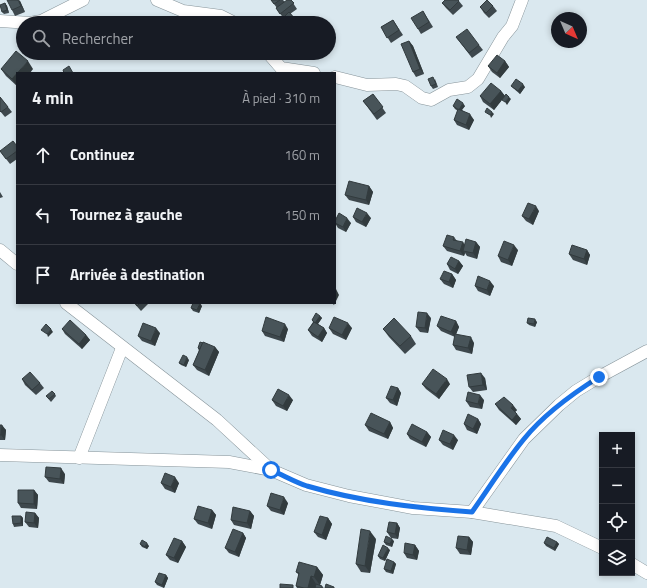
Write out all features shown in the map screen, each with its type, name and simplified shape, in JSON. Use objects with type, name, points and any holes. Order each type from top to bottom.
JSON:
[{"type":"street","points":[[51,16],[83,0]]},
{"type":"street","points":[[157,0],[183,11],[221,16]]},
{"type":"street","points":[[336,77],[367,85],[396,84],[405,86],[422,98],[432,100],[449,90],[468,87],[478,78],[503,37],[512,26],[522,0]]},
{"type":"street","points":[[0,21],[16,22]]},
{"type":"street","points":[[274,60],[281,68],[307,72]]},
{"type":"street","points":[[0,250],[16,263]]},
{"type":"street","points":[[67,304],[216,420],[271,470]]},
{"type":"street","points":[[79,458],[122,348]]},
{"type":"street","points":[[472,512],[524,439],[560,405],[576,391],[647,351]]},
{"type":"street","points":[[0,455],[229,462],[271,470],[306,485],[350,496],[413,508],[472,512],[556,526],[599,547]]},
{"type":"street","points":[[635,566],[647,573]]},
{"type":"building","points":[[7,0],[18,0],[21,6],[12,10]]},
{"type":"building","points":[[271,0],[280,0],[274,4]]},
{"type":"building","points":[[287,0],[291,0],[294,3],[280,14],[276,8]]},
{"type":"building","points":[[445,0],[459,1],[450,10],[442,3]]},
{"type":"building","points":[[487,0],[493,6],[486,13],[480,7]]},
{"type":"building","points":[[5,3],[7,10],[2,12],[0,5]]},
{"type":"building","points":[[423,11],[429,22],[418,29],[411,18]]},
{"type":"building","points":[[289,12],[293,16],[285,16]]},
{"type":"building","points":[[393,20],[399,30],[387,38],[381,27]]},
{"type":"building","points":[[467,29],[479,45],[469,53],[456,37]]},
{"type":"building","points":[[409,41],[420,69],[413,72],[401,44]]},
{"type":"building","points":[[16,51],[16,60],[28,61],[18,72],[16,72],[16,74],[12,79],[1,69]]},
{"type":"building","points":[[497,55],[505,61],[497,73],[488,66]]},
{"type":"building","points":[[69,66],[72,72],[64,72],[63,70]]},
{"type":"building","points":[[433,77],[436,84],[431,86],[428,79]]},
{"type":"building","points":[[516,79],[523,84],[518,91],[511,86]]},
{"type":"building","points":[[491,83],[501,91],[490,104],[480,96]]},
{"type":"building","points":[[373,94],[383,107],[374,114],[363,101]]},
{"type":"building","points":[[506,94],[509,97],[505,102],[502,100]]},
{"type":"building","points":[[0,97],[8,107],[1,112],[0,111]]},
{"type":"building","points":[[457,99],[463,103],[459,110],[453,106]]},
{"type":"building","points":[[487,108],[492,112],[490,115],[485,112]]},
{"type":"building","points":[[458,109],[470,114],[466,125],[454,120]]},
{"type":"building","points":[[13,141],[16,145],[16,152],[6,159],[0,151]]},
{"type":"building","points":[[349,181],[369,186],[366,200],[345,195]]},
{"type":"building","points":[[528,203],[536,206],[529,219],[522,216]]},
{"type":"building","points":[[357,208],[367,213],[362,222],[353,217]]},
{"type":"building","points":[[339,213],[347,218],[343,227],[336,224],[336,219]]},
{"type":"building","points":[[447,235],[454,237],[453,240],[463,242],[460,251],[443,246]]},
{"type":"building","points":[[466,239],[476,242],[473,253],[463,251]]},
{"type":"building","points":[[504,241],[514,245],[508,260],[498,256]]},
{"type":"building","points":[[572,245],[587,250],[584,259],[569,254]]},
{"type":"building","points":[[451,257],[459,261],[455,269],[447,264]]},
{"type":"building","points":[[444,271],[452,274],[449,282],[440,279]]},
{"type":"building","points":[[478,276],[490,281],[487,290],[475,286]]},
{"type":"building","points":[[193,304],[200,304],[197,310],[191,308]]},
{"type":"building","points":[[418,312],[427,313],[425,328],[416,327]]},
{"type":"building","points":[[316,313],[320,316],[315,323],[312,320]]},
{"type":"building","points":[[441,316],[456,321],[451,332],[437,326]]},
{"type":"building","points":[[266,317],[285,324],[280,337],[262,331]]},
{"type":"building","points":[[334,317],[348,323],[342,335],[329,328]]},
{"type":"building","points":[[394,318],[411,336],[400,346],[383,329]]},
{"type":"building","points":[[528,318],[535,319],[534,324],[527,323]]},
{"type":"building","points":[[70,320],[86,335],[79,344],[62,329]]},
{"type":"building","points":[[314,322],[324,328],[318,337],[308,330]]},
{"type":"building","points":[[143,323],[156,328],[151,341],[138,336]]},
{"type":"building","points":[[46,324],[51,329],[47,334],[41,330]]},
{"type":"building","points":[[455,334],[471,337],[468,348],[453,345]]},
{"type":"building","points":[[200,342],[203,343],[200,349],[198,348]]},
{"type":"building","points":[[203,342],[215,347],[205,370],[193,365]]},
{"type":"building","points":[[183,355],[187,357],[184,365],[179,363]]},
{"type":"building","points":[[433,369],[447,379],[436,394],[422,384]]},
{"type":"building","points":[[30,372],[40,383],[32,390],[22,379]]},
{"type":"building","points":[[481,373],[483,385],[469,387],[467,375]]},
{"type":"building","points":[[391,386],[398,388],[393,400],[386,398]]},
{"type":"building","points":[[278,389],[289,395],[283,406],[272,400]]},
{"type":"building","points":[[52,391],[55,394],[49,399],[46,396]]},
{"type":"building","points":[[468,392],[480,395],[478,404],[466,401]]},
{"type":"building","points":[[504,397],[513,405],[511,408],[517,414],[512,420],[495,404]]},
{"type":"building","points":[[371,413],[390,422],[384,434],[365,425]]},
{"type":"building","points":[[468,414],[478,419],[473,429],[464,424]]},
{"type":"building","points":[[412,424],[427,432],[422,442],[407,434]]},
{"type":"building","points":[[0,425],[2,425],[1,435],[0,435]]},
{"type":"building","points":[[443,430],[454,435],[450,444],[439,440]]},
{"type":"building","points":[[46,467],[61,468],[60,479],[45,477]]},
{"type":"building","points":[[165,473],[175,477],[171,487],[161,483]]},
{"type":"building","points":[[18,490],[34,490],[34,504],[18,503]]},
{"type":"building","points":[[271,493],[284,497],[280,510],[267,506]]},
{"type":"building","points":[[198,506],[212,510],[208,523],[194,519]]},
{"type":"building","points":[[233,507],[250,511],[247,523],[231,520]]},
{"type":"building","points":[[26,512],[35,513],[34,523],[25,522]]},
{"type":"building","points":[[12,516],[21,516],[21,523],[13,524]]},
{"type":"building","points":[[320,516],[328,518],[322,535],[314,532]]},
{"type":"building","points":[[389,522],[397,523],[395,534],[387,532]]},
{"type":"building","points":[[233,529],[243,533],[235,552],[225,548]]},
{"type":"building","points":[[361,529],[370,531],[365,566],[356,564]]},
{"type":"building","points":[[386,536],[392,539],[390,544],[384,542]]},
{"type":"building","points":[[458,536],[469,537],[467,550],[456,548]]},
{"type":"building","points":[[547,537],[557,542],[554,548],[544,543]]},
{"type":"building","points":[[174,538],[182,541],[174,558],[166,555]]},
{"type":"building","points":[[142,540],[147,543],[145,547],[140,544]]},
{"type":"building","points":[[405,543],[415,545],[413,555],[404,553]]},
{"type":"building","points":[[383,545],[388,548],[383,558],[378,556]]},
{"type":"building","points":[[387,559],[394,562],[391,571],[384,569]]},
{"type":"building","points":[[299,562],[317,567],[314,577],[311,576],[308,588],[296,586],[299,573],[296,572]]},
{"type":"building","points":[[159,573],[166,575],[162,585],[155,582]]},
{"type":"building","points":[[280,584],[293,585],[293,588],[280,588]]},
{"type":"building","points":[[316,584],[322,586],[322,588],[315,588]]},
{"type":"building","points":[[326,584],[334,587],[334,588],[325,588]]},
{"type":"route","points":[[271,470],[306,485],[350,496],[413,508],[472,512],[524,439],[576,391],[599,377]]}]
